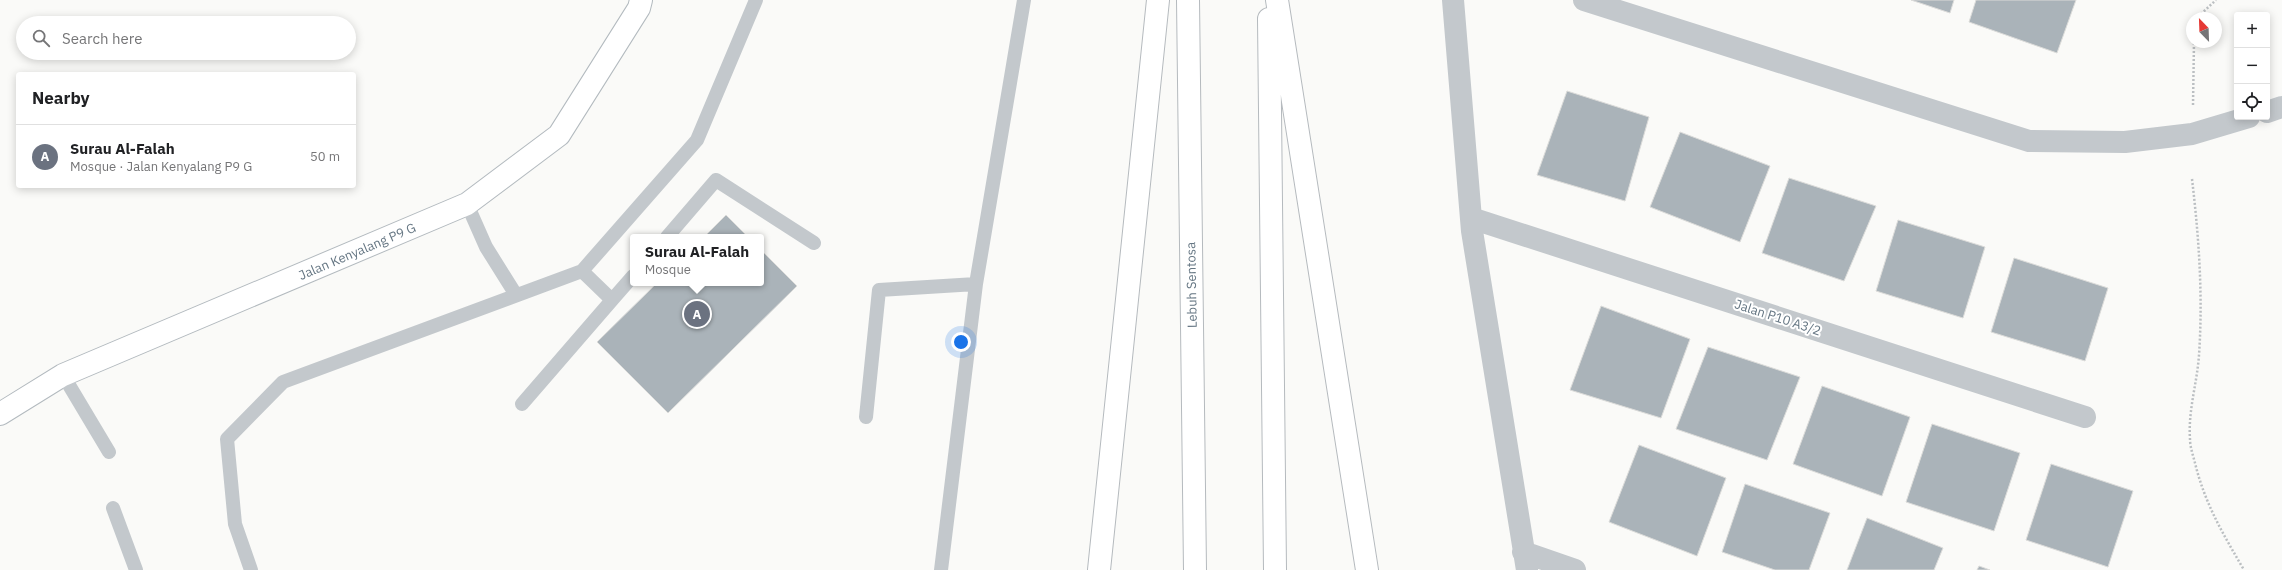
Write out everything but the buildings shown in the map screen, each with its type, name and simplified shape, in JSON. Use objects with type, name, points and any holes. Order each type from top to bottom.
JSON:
[{"type":"main road","name":"Jalan Kenyalang P9 G","points":[[0,414],[63,376],[467,204],[559,135],[639,8],[641,0]]},
{"type":"main road","points":[[1099,570],[1158,0]]},
{"type":"main road","name":"Lebuh Sentosa","points":[[1188,0],[1195,570]]},
{"type":"main road","points":[[1269,0],[1275,570]]},
{"type":"main road","points":[[1277,0],[1367,570]]},
{"type":"street","points":[[1453,0],[1471,218],[1525,561],[1575,570]]},
{"type":"street","points":[[1584,0],[2029,141],[2125,142],[2192,134],[2239,120]]},
{"type":"street","points":[[2270,111],[2282,107]]},
{"type":"street","name":"Jalan P10 A3/2","points":[[1471,218],[2085,417]]},
{"type":"lane","points":[[251,570],[235,524],[227,439],[283,382],[516,295],[582,272],[697,140],[756,0]]},
{"type":"lane","points":[[942,570],[976,284],[1024,0]]},
{"type":"lane","points":[[670,234],[716,180],[814,244]]},
{"type":"lane","points":[[467,204],[486,247],[516,295]]},
{"type":"lane","points":[[582,272],[612,300]]},
{"type":"lane","points":[[522,404],[630,279]]},
{"type":"lane","points":[[866,417],[880,290],[976,284]]},
{"type":"lane","points":[[63,376],[109,452]]},
{"type":"lane","points":[[113,508],[136,570]]},
{"type":"path","points":[[2203,12],[2216,0]]},
{"type":"path","points":[[2193,107],[2194,48]]},
{"type":"path","points":[[2192,179],[2198,235],[2201,298],[2199,357],[2190,405],[2190,440],[2204,496],[2215,520],[2244,570]]},
{"type":"place","name":"Surau Al-Falah","points":[[697,314]]}]
